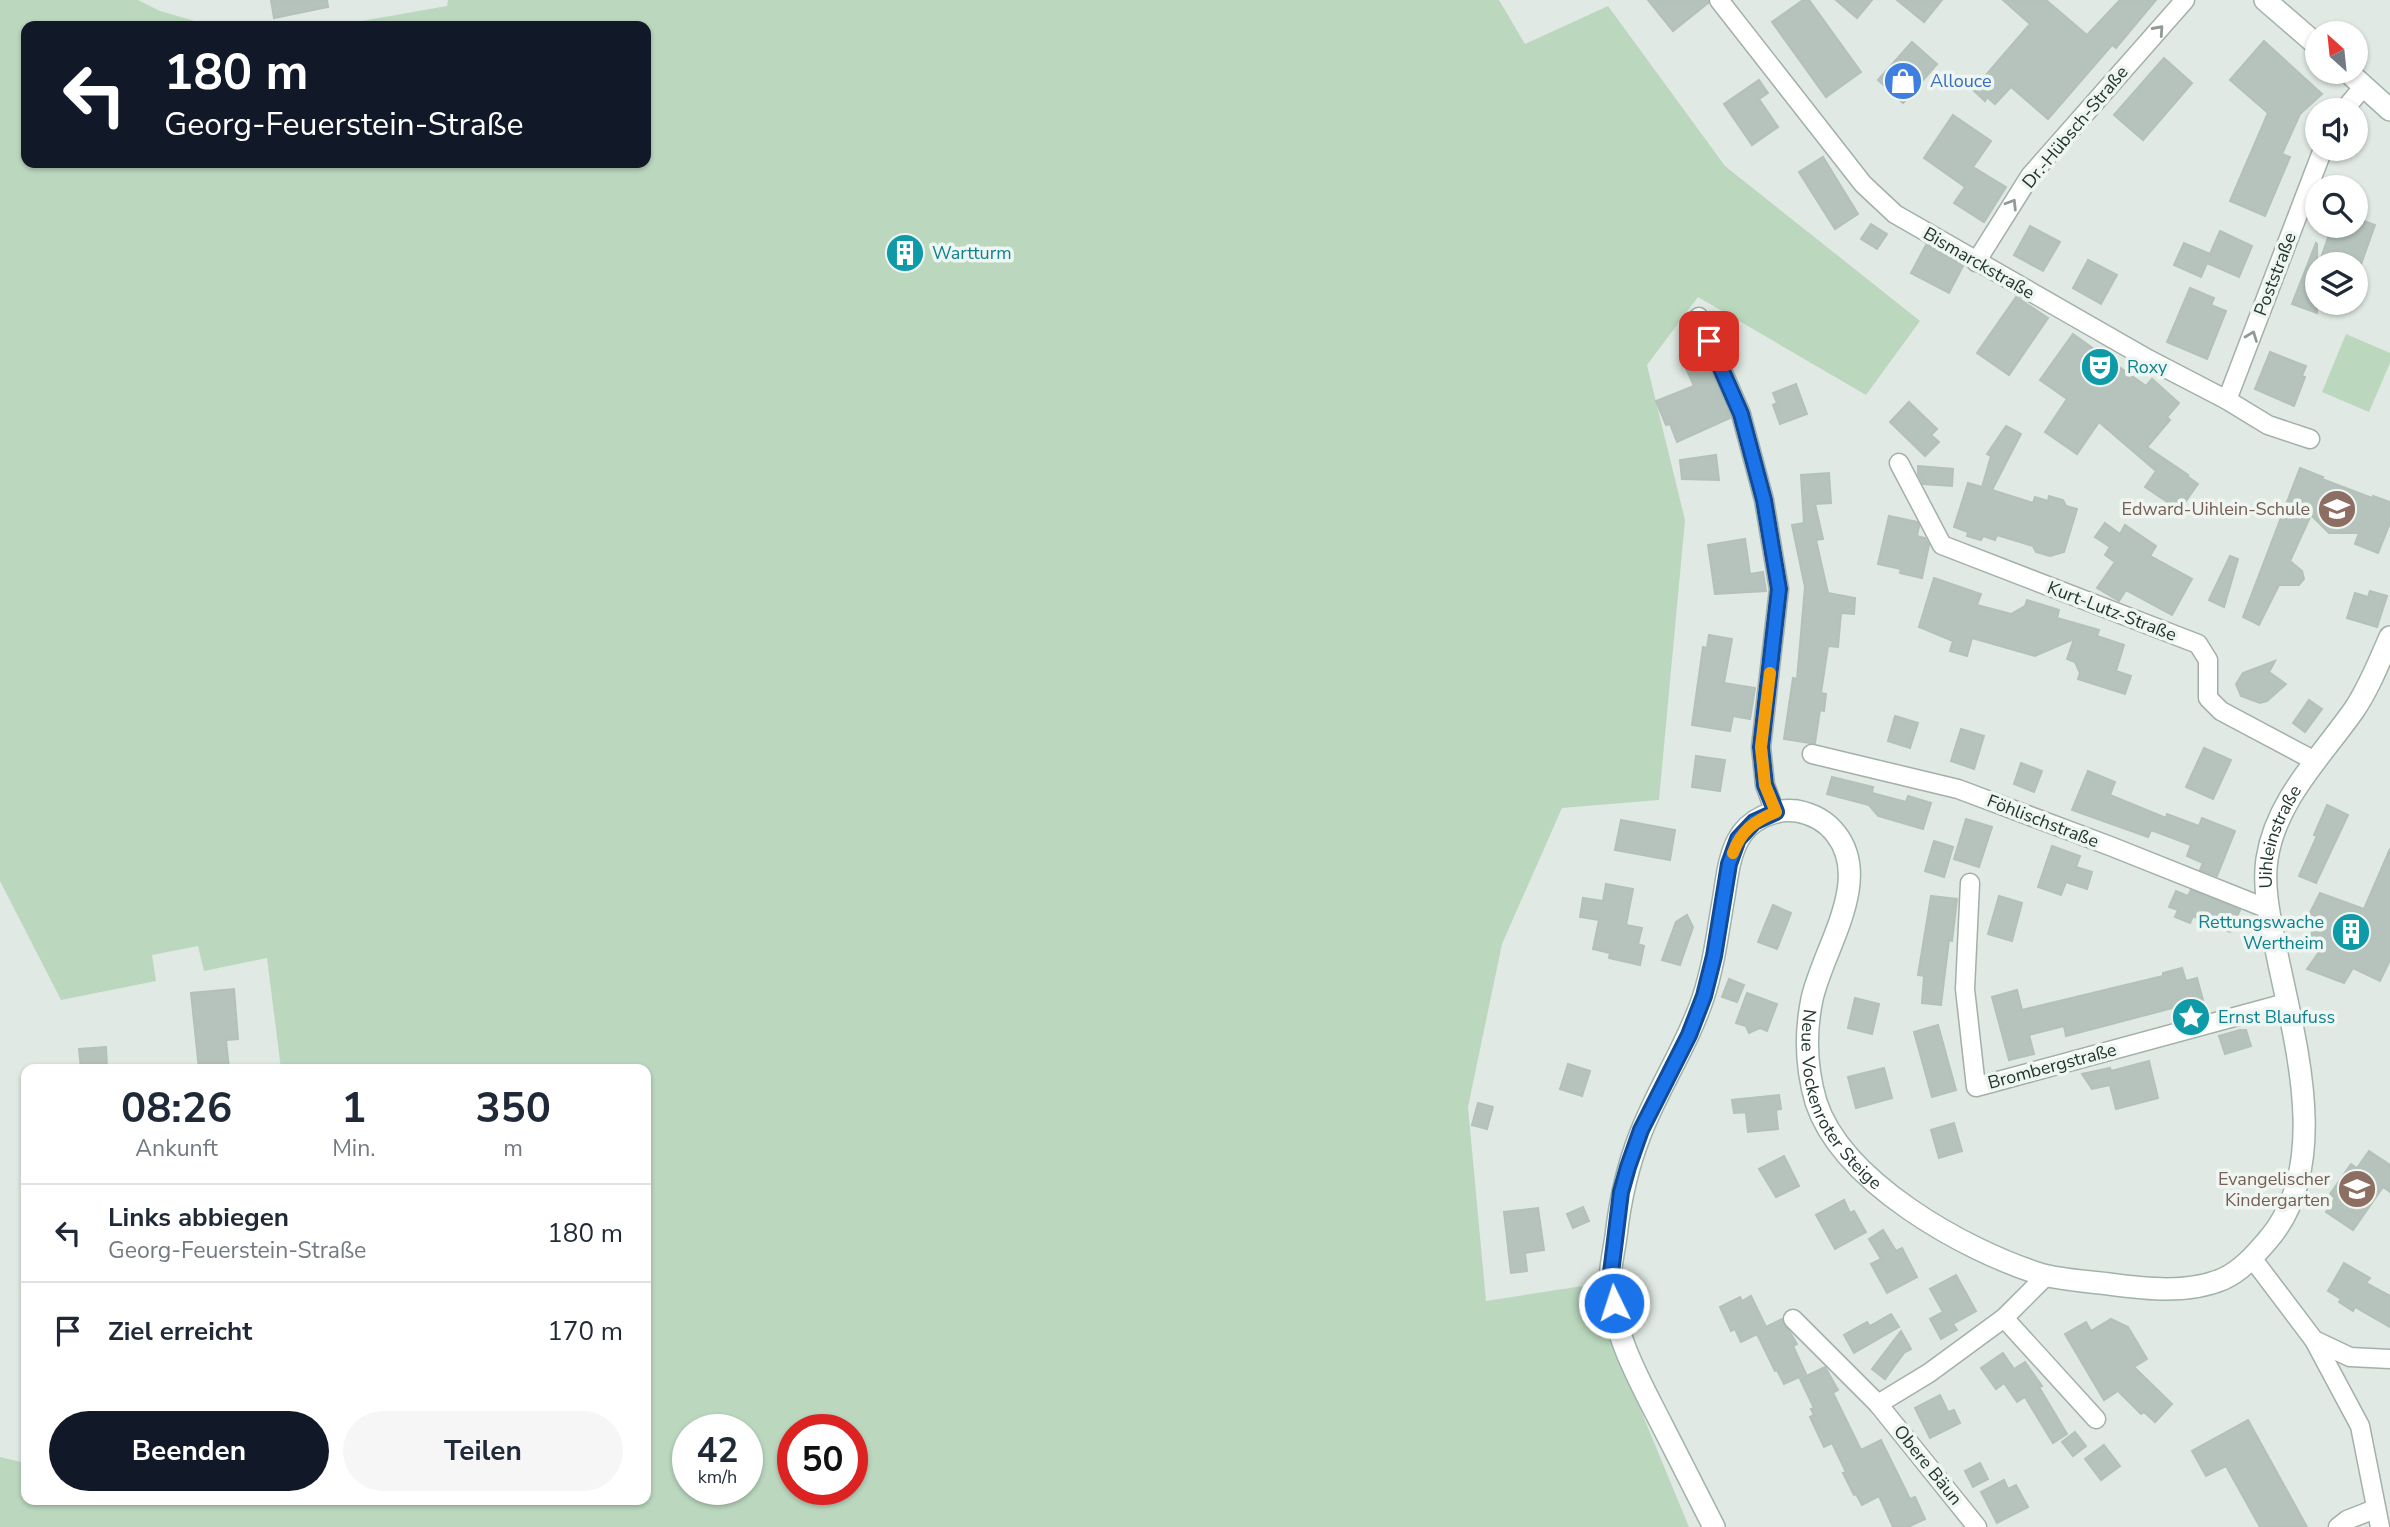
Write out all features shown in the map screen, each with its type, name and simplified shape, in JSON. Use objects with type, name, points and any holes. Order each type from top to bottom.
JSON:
[{"type":"main road","points":[[2265,0],[2305,35]]},
{"type":"main road","points":[[2362,84],[2390,110]]},
{"type":"main road","name":"Uihleinstraße","points":[[2252,1258],[2277,1231],[2289,1207],[2304,1142],[2305,1112],[2299,1061],[2268,909],[2265,864],[2274,827],[2291,795],[2357,705],[2390,638]]},
{"type":"main road","points":[[1714,1527],[1638,1377],[1618,1324],[1610,1281],[1621,1192],[1641,1130],[1689,1035],[1704,996],[1714,956],[1729,864],[1738,839],[1745,830],[1754,822],[1776,812]]},
{"type":"main road","name":"Neue Vockenroter Steige","points":[[1776,812],[1801,812],[1830,826],[1842,841],[1851,871],[1849,892],[1819,973],[1808,1026],[1807,1050],[1816,1102],[1827,1124],[1842,1146],[1874,1182],[1913,1212],[1969,1245],[2046,1276],[2150,1290],[2188,1288],[2224,1279],[2252,1258]]},
{"type":"street","name":"Bismarckstraße","points":[[1719,0],[1863,184],[1895,214],[2268,425],[2310,439]]},
{"type":"street","name":"Dr.-Hübsch-Straße","points":[[1976,262],[2030,176],[2186,0]]},
{"type":"street","points":[[2354,98],[2364,86]]},
{"type":"street","name":"Poststraße","points":[[2227,400],[2318,161]]},
{"type":"street","points":[[1699,317],[1741,414],[1764,500],[1779,589],[1761,747],[1765,785],[1776,812]]},
{"type":"street","name":"Kurt-Lutz-Straße","points":[[1899,463],[1942,545],[2198,644],[2208,660],[2208,698],[2221,711],[2315,761]]},
{"type":"street","name":"Föhlischstraße","points":[[1812,754],[1958,789],[2268,909]]},
{"type":"street","name":"Brombergstraße","points":[[1970,883],[1965,989],[1976,1087],[2286,1003]]},
{"type":"street","points":[[2252,1258],[2314,1340],[2360,1426],[2380,1527]]},
{"type":"street","points":[[1878,1404],[1929,1373],[2004,1318],[2046,1276]]},
{"type":"street","points":[[2004,1318],[2096,1419]]},
{"type":"street","name":"Obere Bäun","points":[[1793,1319],[1878,1404],[1978,1527]]},
{"type":"street","points":[[2314,1340],[2350,1357],[2390,1359]]},
{"type":"street","points":[[2338,1527],[2347,1520],[2375,1509]]},
{"type":"green space","points":[[0,0],[138,0],[160,11],[195,21],[21,21],[21,168],[651,168],[651,21],[362,21],[447,6],[448,0],[1499,0],[1525,44],[1608,6],[1725,166],[1920,321],[1866,395],[1698,297],[1647,365],[1685,520],[1659,800],[1562,808],[1502,944],[1468,1107],[1486,1301],[1589,1285],[1689,1527],[0,1527],[0,1457],[21,1462],[21,1505],[651,1505],[651,1064],[280,1064],[267,958],[204,971],[198,946],[152,955],[156,981],[61,1000],[0,881]]},
{"type":"green space","points":[[2346,334],[2390,353],[2390,363],[2369,412],[2322,392]]},
{"type":"building","points":[[271,0],[327,0],[328,7],[274,18]]},
{"type":"building","points":[[1648,0],[1708,0],[1708,3],[1673,31]]},
{"type":"building","points":[[1803,0],[1809,0],[1861,72],[1826,97],[1772,22]]},
{"type":"building","points":[[1836,0],[1872,0],[1857,18]]},
{"type":"building","points":[[1897,0],[1942,0],[1924,22]]},
{"type":"building","points":[[2003,0],[2046,0],[2087,35],[2120,0],[2156,0],[2116,48],[2112,45],[2048,119],[2011,87],[1995,104],[1987,97],[1985,101],[1973,90],[2030,24]]},
{"type":"building","points":[[2264,41],[2305,78],[2305,84],[2311,84],[2322,94],[2318,98],[2305,98],[2305,109],[2300,114],[2282,154],[2290,157],[2265,216],[2230,201],[2268,113],[2230,80]]},
{"type":"building","points":[[1912,42],[1937,64],[1903,103],[1878,80]]},
{"type":"building","points":[[2164,58],[2192,83],[2143,140],[2114,115]]},
{"type":"building","points":[[1759,80],[1768,93],[1759,99],[1778,127],[1752,145],[1724,104]]},
{"type":"building","points":[[1953,115],[1991,141],[1973,167],[2006,187],[1984,222],[1954,203],[1965,187],[1924,158]]},
{"type":"building","points":[[1823,157],[1858,214],[1835,229],[1799,172]]},
{"type":"building","points":[[2368,222],[2375,225],[2365,252],[2323,252],[2328,238],[2368,238]]},
{"type":"building","points":[[1871,224],[1887,234],[1877,249],[1861,239]]},
{"type":"building","points":[[2030,226],[2060,242],[2043,271],[2014,255]]},
{"type":"building","points":[[2220,231],[2252,246],[2239,277],[2207,263],[2201,277],[2174,265],[2184,243],[2210,254]]},
{"type":"building","points":[[1926,245],[1963,266],[1949,293],[1911,273]]},
{"type":"building","points":[[2088,260],[2117,275],[2101,304],[2073,288]]},
{"type":"building","points":[[2305,271],[2305,309],[2292,304]]},
{"type":"building","points":[[2190,288],[2214,298],[2211,305],[2226,311],[2207,359],[2167,342]]},
{"type":"building","points":[[2016,297],[2048,318],[2009,375],[1977,353]]},
{"type":"building","points":[[2073,334],[2146,386],[2152,379],[2179,403],[2167,417],[2170,420],[2147,447],[2198,484],[2183,505],[2178,502],[2175,507],[2145,487],[2156,471],[2099,422],[2077,454],[2045,432],[2067,399],[2040,380]]},
{"type":"building","points":[[2270,352],[2306,366],[2302,376],[2305,377],[2294,406],[2255,389]]},
{"type":"building","points":[[1704,357],[1730,418],[1677,442],[1656,401],[1694,386],[1685,366]]},
{"type":"building","points":[[1796,384],[1807,414],[1780,424],[1773,405],[1777,403],[1773,393]]},
{"type":"building","points":[[1909,402],[1937,429],[1931,435],[1939,442],[1925,456],[1890,422]]},
{"type":"building","points":[[2006,426],[2021,434],[1992,490],[2033,503],[2035,497],[2048,501],[2049,496],[2063,500],[2066,506],[2077,509],[2064,552],[2050,556],[2036,552],[2033,546],[1997,535],[1995,540],[1983,536],[1981,540],[1967,536],[1968,532],[1954,527],[1968,483],[1982,487],[1991,456],[1987,454]]},
{"type":"building","points":[[1716,455],[1719,480],[1682,479],[1680,460]]},
{"type":"building","points":[[1918,466],[1953,469],[1952,486],[1923,484],[1918,474]]},
{"type":"building","name":"Edward-Uihlein-Schule","points":[[2300,468],[2372,498],[2373,496],[2390,502],[2390,523],[2378,553],[2355,544],[2359,533],[2329,533],[2311,515],[2290,561],[2302,571],[2304,579],[2299,585],[2279,585],[2259,625],[2243,617]]},
{"type":"building","points":[[1829,473],[1831,503],[1815,504],[1823,539],[1816,540],[1828,593],[1855,598],[1854,614],[1841,613],[1838,647],[1828,646],[1821,693],[1826,694],[1824,711],[1820,710],[1815,743],[1810,743],[1784,739],[1793,678],[1797,679],[1805,587],[1792,525],[1804,523],[1801,475]]},
{"type":"building","points":[[1889,516],[1917,522],[1917,536],[1925,538],[1929,545],[1922,578],[1900,573],[1901,569],[1878,564]]},
{"type":"building","points":[[2105,523],[2120,534],[2125,525],[2156,546],[2150,556],[2192,579],[2172,615],[2126,590],[2119,601],[2097,588],[2115,562],[2105,555],[2110,547],[2095,537]]},
{"type":"building","points":[[1745,539],[1750,574],[1763,572],[1766,591],[1715,594],[1708,545]]},
{"type":"building","points":[[2230,556],[2238,559],[2224,607],[2209,600]]},
{"type":"building","points":[[1934,578],[1981,594],[1977,605],[2011,614],[2025,606],[2027,600],[2059,610],[2057,618],[2099,630],[2097,636],[2124,645],[2116,671],[2131,676],[2125,694],[2078,679],[2080,673],[2075,662],[2067,659],[2074,639],[2035,656],[1972,638],[1967,656],[1950,651],[1953,641],[1919,627]]},
{"type":"building","points":[[2370,591],[2387,596],[2377,627],[2347,618],[2355,593],[2368,597]]},
{"type":"building","points":[[1709,635],[1732,639],[1724,683],[1755,688],[1750,719],[1733,716],[1730,731],[1692,725],[1703,647],[1707,648]]},
{"type":"building","points":[[2275,661],[2269,672],[2286,684],[2267,701],[2260,703],[2241,696],[2236,684],[2243,673]]},
{"type":"building","points":[[2309,700],[2322,709],[2305,732],[2293,723]]},
{"type":"building","points":[[1895,716],[1918,723],[1910,748],[1888,741]]},
{"type":"building","points":[[1961,729],[1984,736],[1974,769],[1951,761]]},
{"type":"building","points":[[2204,748],[2231,760],[2213,799],[2186,787]]},
{"type":"building","points":[[1696,756],[1725,760],[1720,791],[1692,787]]},
{"type":"building","points":[[2021,763],[2042,771],[2034,792],[2014,784]]},
{"type":"building","points":[[2088,771],[2115,782],[2110,795],[2166,818],[2167,814],[2199,826],[2202,818],[2235,831],[2217,876],[2200,870],[2203,863],[2187,856],[2191,845],[2151,830],[2148,837],[2072,810]]},
{"type":"building","points":[[1832,777],[1873,787],[1872,793],[1906,802],[1908,796],[1931,803],[1923,829],[1878,816],[1869,805],[1827,794]]},
{"type":"building","points":[[2327,805],[2348,815],[2316,883],[2299,876]]},
{"type":"building","points":[[1966,819],[1992,827],[1979,867],[1954,859]]},
{"type":"building","points":[[1621,820],[1675,830],[1670,860],[1615,850]]},
{"type":"building","points":[[1934,841],[1953,847],[1944,877],[1925,871]]},
{"type":"building","points":[[2052,846],[2080,856],[2076,867],[2092,872],[2087,889],[2066,882],[2061,895],[2038,887]]},
{"type":"building","name":"Rettungswache Wertheim","points":[[2390,849],[2390,960],[2380,981],[2353,968],[2344,983],[2307,969],[2319,952],[2305,947],[2319,918],[2309,915],[2320,893],[2364,909]]},
{"type":"building","points":[[1606,884],[1633,889],[1626,925],[1642,928],[1638,944],[1644,946],[1640,965],[1609,958],[1610,953],[1593,949],[1599,920],[1580,917],[1583,898],[1603,901]]},
{"type":"building","points":[[2191,890],[2240,910],[2230,932],[2193,916],[2190,923],[2175,917],[2178,910],[2169,907],[2176,891],[2188,896]]},
{"type":"building","points":[[1931,896],[1957,899],[1941,1005],[1922,1003],[1924,976],[1918,975]]},
{"type":"building","points":[[1999,896],[2022,903],[2012,941],[1988,934]]},
{"type":"building","points":[[1773,905],[1791,913],[1777,949],[1758,942]]},
{"type":"building","points":[[1687,915],[1693,927],[1680,965],[1662,960],[1676,922]]},
{"type":"building","points":[[2182,968],[2186,981],[2197,978],[2203,1000],[2066,1036],[2064,1026],[2029,1035],[2034,1054],[2009,1060],[1992,997],[2017,990],[2022,1010],[2163,976],[2163,973]]},
{"type":"building","points":[[1729,979],[1744,985],[1737,1002],[1722,997]]},
{"type":"building","points":[[234,989],[238,1039],[226,1040],[228,1064],[198,1064],[191,993]]},
{"type":"building","points":[[1747,993],[1777,1004],[1767,1031],[1760,1028],[1749,1033],[1746,1026],[1736,1023]]},
{"type":"building","points":[[1855,998],[1879,1004],[1872,1034],[1848,1028]]},
{"type":"building","points":[[1938,1025],[1956,1090],[1932,1097],[1914,1032]]},
{"type":"building","points":[[2246,1030],[2251,1046],[2225,1054],[2219,1036]]},
{"type":"building","points":[[106,1047],[107,1064],[80,1064],[79,1049]]},
{"type":"building","points":[[2149,1061],[2158,1098],[2116,1109],[2110,1085],[2092,1089],[2082,1074],[2110,1068],[2111,1071]]},
{"type":"building","points":[[1568,1064],[1590,1071],[1582,1096],[1560,1089]]},
{"type":"building","points":[[1884,1068],[1892,1098],[1856,1108],[1848,1077]]},
{"type":"building","points":[[1779,1095],[1781,1109],[1776,1110],[1778,1129],[1748,1132],[1746,1114],[1750,1112],[1734,1113],[1732,1100]]},
{"type":"building","points":[[1478,1103],[1493,1107],[1487,1129],[1472,1125]]},
{"type":"building","points":[[1954,1123],[1962,1151],[1939,1158],[1931,1130]]},
{"type":"building","name":"Evangelischer Kindergarten","points":[[2369,1151],[2390,1165],[2390,1192],[2383,1187],[2353,1230],[2326,1212],[2335,1198],[2330,1194],[2351,1164],[2357,1168]]},
{"type":"building","points":[[1784,1156],[1799,1186],[1776,1197],[1759,1169]]},
{"type":"building","points":[[1844,1200],[1850,1213],[1854,1211],[1866,1232],[1835,1249],[1816,1215]]},
{"type":"building","points":[[1583,1207],[1589,1221],[1573,1228],[1567,1214]]},
{"type":"building","points":[[1538,1208],[1544,1250],[1525,1253],[1527,1271],[1511,1273],[1504,1212]]},
{"type":"building","points":[[1883,1230],[1896,1251],[1902,1248],[1917,1277],[1887,1293],[1871,1264],[1881,1259],[1869,1239]]},
{"type":"building","points":[[2344,1263],[2370,1278],[2366,1283],[2390,1296],[2390,1327],[2355,1307],[2353,1311],[2328,1291]]},
{"type":"building","points":[[1956,1275],[1976,1311],[1953,1324],[1957,1330],[1941,1339],[1930,1319],[1943,1312],[1930,1289]]},
{"type":"building","points":[[1751,1296],[1766,1327],[1782,1319],[1797,1344],[1793,1346],[1806,1374],[1784,1384],[1757,1334],[1741,1342],[1735,1329],[1731,1331],[1720,1307],[1740,1297],[1742,1301]]},
{"type":"building","points":[[1891,1314],[1899,1327],[1854,1353],[1844,1335],[1867,1322],[1870,1326]]},
{"type":"building","points":[[2111,1319],[2128,1327],[2147,1359],[2134,1367],[2172,1404],[2155,1422],[2144,1412],[2141,1414],[2118,1391],[2104,1400],[2065,1334],[2086,1322],[2091,1331]]},
{"type":"building","points":[[1901,1331],[1911,1349],[1904,1353],[1885,1379],[1872,1369]]},
{"type":"building","points":[[2003,1353],[2014,1369],[2025,1362],[2042,1386],[2039,1387],[2067,1434],[2053,1443],[2025,1397],[2017,1402],[2004,1383],[1996,1389],[1981,1368]]},
{"type":"building","points":[[1825,1367],[1838,1390],[1833,1393],[1861,1450],[1881,1440],[1910,1499],[1915,1497],[1925,1519],[1908,1527],[1893,1527],[1879,1496],[1862,1505],[1856,1494],[1854,1495],[1832,1443],[1824,1447],[1810,1417],[1814,1415],[1811,1409],[1814,1408],[1800,1379]]},
{"type":"building","points":[[1940,1395],[1948,1412],[1954,1410],[1960,1423],[1930,1438],[1915,1408]]},
{"type":"building","points":[[2248,1420],[2307,1527],[2260,1527],[2226,1466],[2206,1476],[2192,1451]]},
{"type":"building","points":[[2075,1432],[2086,1446],[2073,1456],[2062,1442]]},
{"type":"building","points":[[2104,1445],[2120,1466],[2101,1480],[2085,1459]]},
{"type":"building","points":[[1980,1463],[1988,1479],[1973,1487],[1965,1471]]},
{"type":"building","points":[[2004,1480],[2008,1489],[2016,1485],[2028,1507],[1997,1523],[1981,1492]]},
{"type":"slow traffic","points":[[1733,853],[1745,830],[1754,822],[1776,812],[1765,785],[1761,747],[1770,673]]},
{"type":"place","name":"Allouce","points":[[1903,81]]},
{"type":"place","name":"Wartturm","points":[[905,253]]},
{"type":"place","name":"Roxy","points":[[2100,367]]},
{"type":"place","name":"Edward-Uihlein-Schule","points":[[2337,509]]},
{"type":"place","name":"Rettungswache Wertheim","points":[[2351,932]]},
{"type":"place","name":"Ernst Blaufuss","points":[[2191,1017]]},
{"type":"place","name":"Evangelischer Kindergarten","points":[[2357,1189]]},
{"type":"route","points":[[1614,1303],[1610,1281],[1621,1192],[1628,1167],[1641,1130],[1689,1035],[1704,996],[1714,956],[1729,864],[1738,839],[1754,822],[1776,812],[1765,785],[1761,747],[1779,589],[1764,500],[1741,414],[1709,341]]}]
